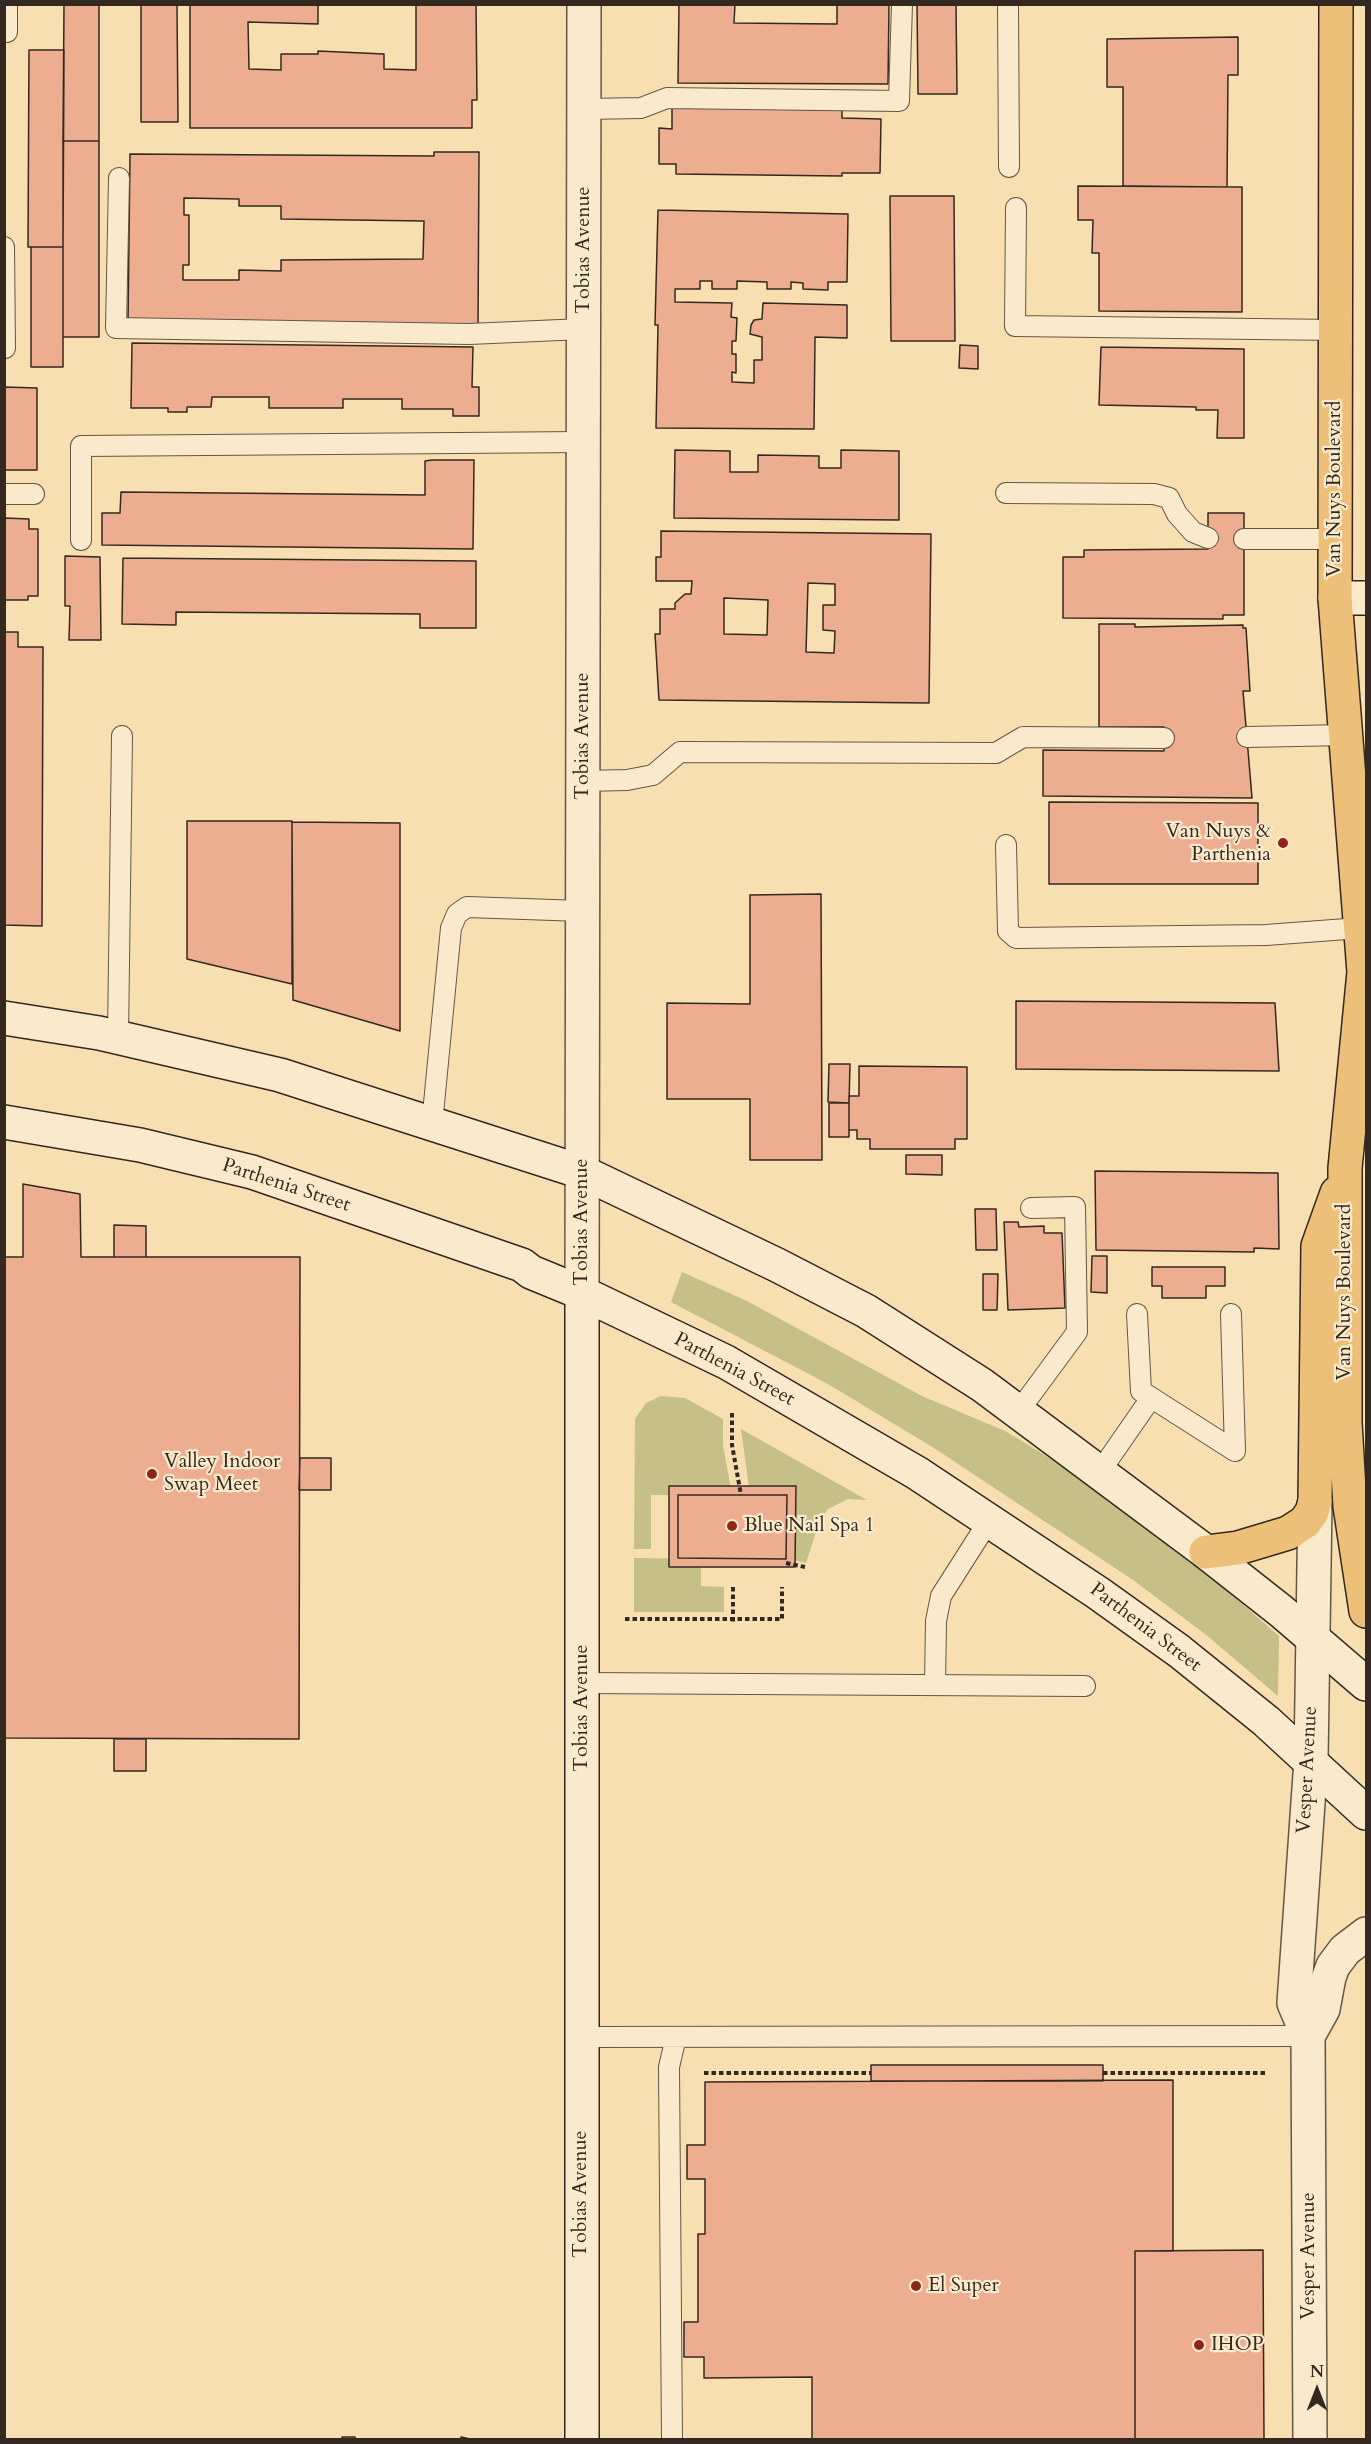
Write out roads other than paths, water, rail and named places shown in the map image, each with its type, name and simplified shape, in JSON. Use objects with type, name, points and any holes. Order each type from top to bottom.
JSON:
[{"type":"main road","name":"Van Nuys Boulevard","points":[[1336,4],[1335,539],[1351,598],[1346,735],[1365,976],[1345,1168],[1346,1467],[1355,1547],[1366,1611]]},
{"type":"main road","points":[[1206,1552],[1238,1548],[1288,1533],[1310,1516],[1315,1501],[1318,1246],[1345,1168]]},
{"type":"street","name":"Tobias Avenue","points":[[582,2439],[584,4]]},
{"type":"street","points":[[4,1018],[118,1038],[280,1075],[582,1172],[777,1265],[866,1311],[982,1385],[1206,1552],[1366,1684]]},
{"type":"street","name":"Parthenia Street","points":[[4,1122],[140,1145],[252,1172],[522,1265],[531,1272],[582,1293],[726,1362],[990,1519],[1179,1651],[1311,1760],[1366,1813]]},
{"type":"street","name":"Vesper Avenue","points":[[1310,2439],[1308,2036],[1294,2003],[1311,1760],[1315,1501]]},
{"type":"street","name":"Vesper Avenue","points":[[1308,2036],[1323,2009],[1329,1977],[1334,1966],[1345,1950],[1366,1934]]},
{"type":"lane","points":[[7,4],[7,32]]},
{"type":"lane","points":[[584,109],[641,108],[667,98],[899,101],[902,4]]},
{"type":"lane","points":[[1008,4],[1009,167]]},
{"type":"lane","points":[[119,178],[117,328],[469,333],[583,329]]},
{"type":"lane","points":[[1016,208],[1015,326],[1336,330]]},
{"type":"lane","points":[[4,247],[5,348]]},
{"type":"lane","points":[[81,540],[81,446],[583,442]]},
{"type":"lane","points":[[1006,493],[1154,494],[1169,498],[1178,514],[1193,532],[1208,538]]},
{"type":"lane","points":[[4,494],[34,494]]},
{"type":"lane","points":[[1244,539],[1335,539]]},
{"type":"lane","points":[[1247,737],[1346,735]]},
{"type":"lane","points":[[118,1038],[122,736]]},
{"type":"lane","points":[[583,781],[627,780],[653,775],[680,752],[996,753],[1023,737],[1164,738]]},
{"type":"lane","points":[[1006,845],[1008,931],[1016,938],[1266,935],[1360,928]]},
{"type":"lane","points":[[432,1124],[451,928],[457,914],[467,907],[582,911]]},
{"type":"lane","points":[[1018,1412],[1077,1332],[1075,1207],[1031,1208]]},
{"type":"lane","points":[[1137,1314],[1141,1391],[1235,1451],[1231,1314]]},
{"type":"lane","points":[[1100,1473],[1151,1398]]},
{"type":"lane","points":[[935,1684],[936,1621],[941,1596],[990,1519]]},
{"type":"lane","points":[[582,1683],[1085,1686]]},
{"type":"lane","points":[[582,2037],[1308,2036]]},
{"type":"lane","points":[[672,2439],[669,2067],[676,2037]]},
{"type":"place","name":"Van Nuys & Parthenia","points":[[1283,843]]},
{"type":"place","name":"Valley Indoor Swap Meet","points":[[152,1474]]},
{"type":"place","name":"Blue Nail Spa 1","points":[[732,1526]]},
{"type":"place","name":"El Super","points":[[916,2286]]},
{"type":"place","name":"IHOP","points":[[1199,2345]]}]
